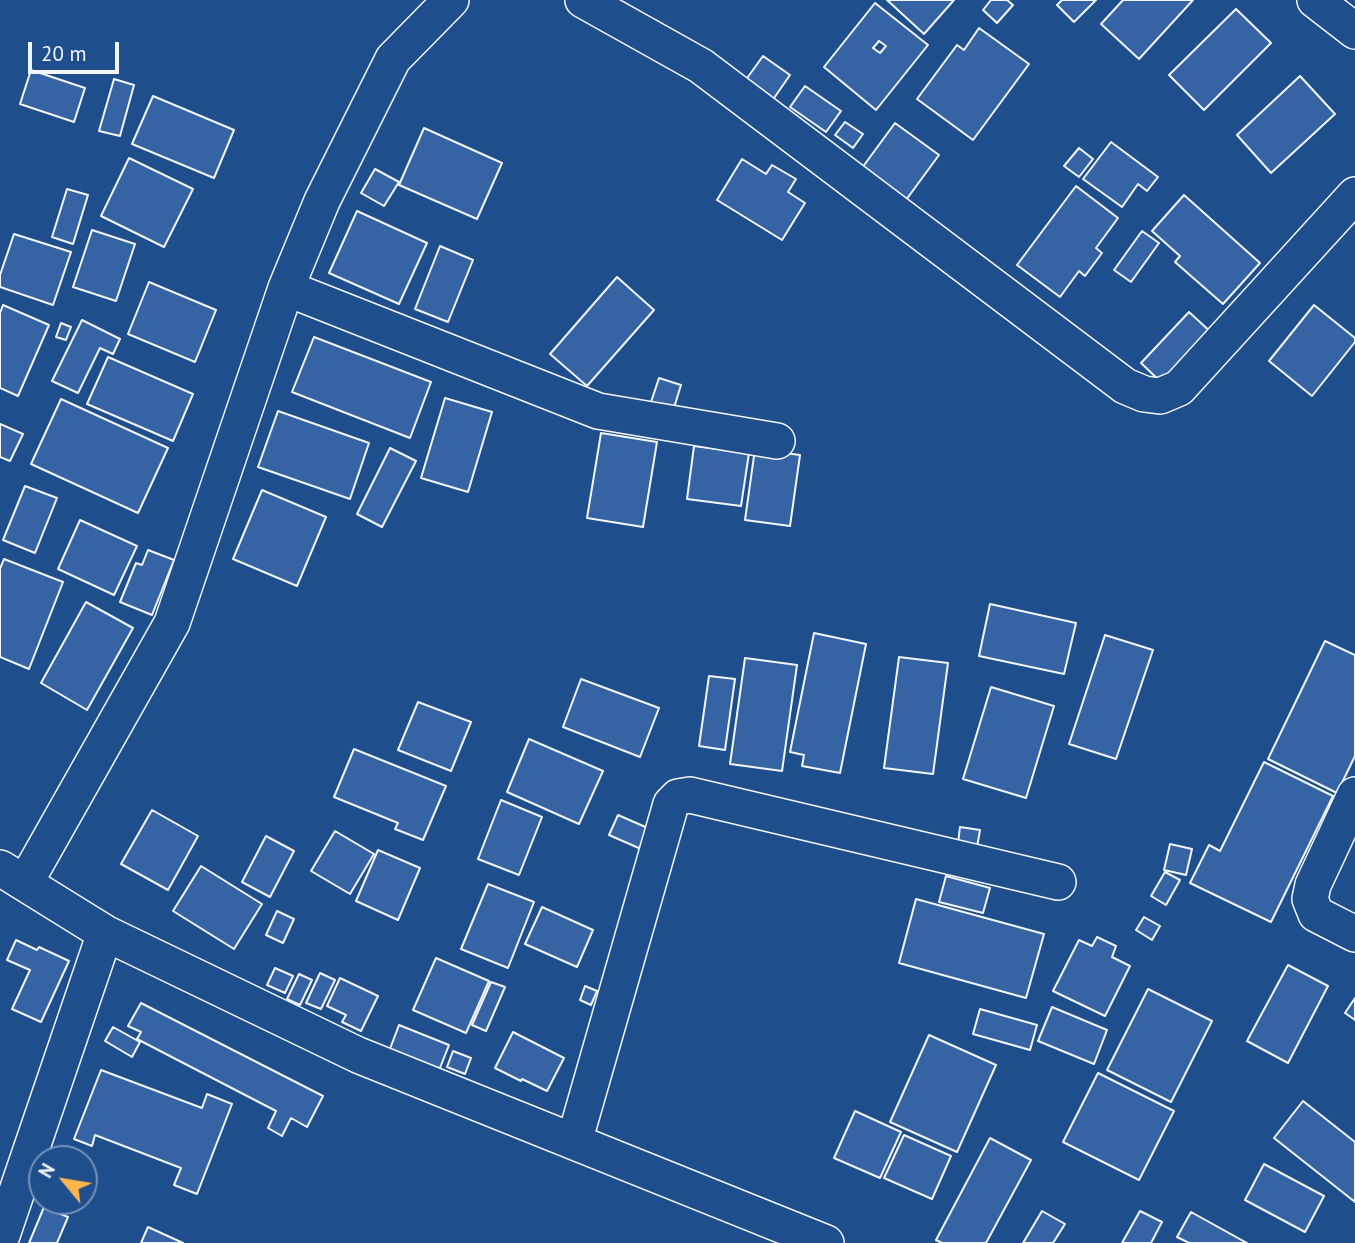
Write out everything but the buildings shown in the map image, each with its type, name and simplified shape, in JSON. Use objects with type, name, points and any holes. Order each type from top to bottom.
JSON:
[{"type":"street","points":[[452,0],[393,59],[322,201],[286,288],[172,623],[13,876],[105,933],[358,1055],[826,1243]]},
{"type":"street","points":[[583,0],[701,66],[1125,386],[1144,394],[1160,396],[1179,388],[1355,195]]},
{"type":"street","points":[[1315,0],[1355,31]]},
{"type":"street","points":[[286,288],[598,411],[777,441]]},
{"type":"street","points":[[574,1142],[671,804],[678,797],[690,794],[1058,882]]},
{"type":"street","points":[[1355,795],[1313,885],[1310,899],[1316,914],[1355,934]]},
{"type":"street","points":[[0,1241],[105,933]]}]
